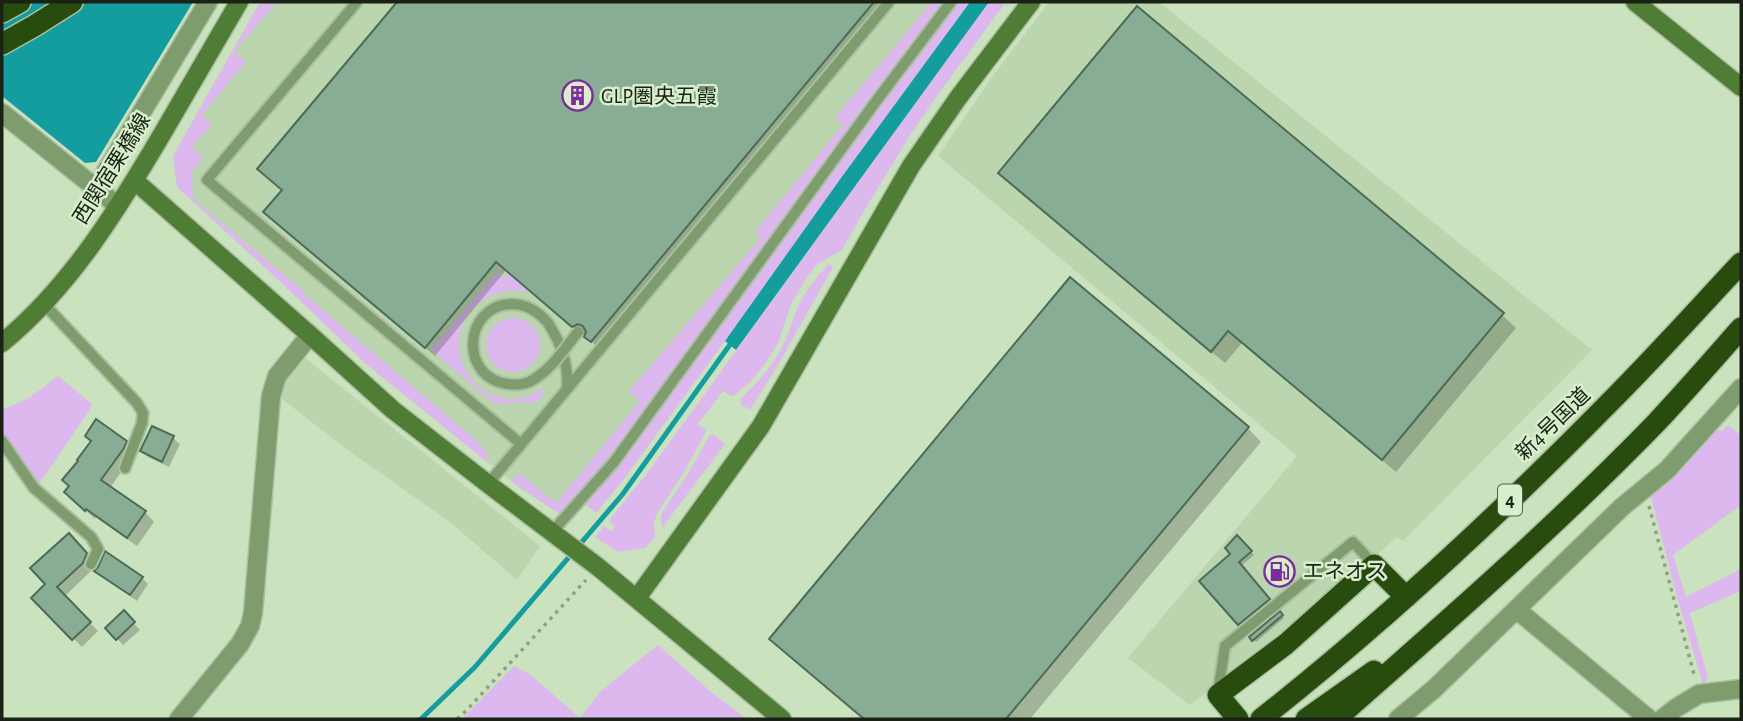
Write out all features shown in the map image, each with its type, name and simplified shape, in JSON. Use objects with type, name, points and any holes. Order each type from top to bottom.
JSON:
[{"type":"highway","points":[[2,12],[20,2]]},
{"type":"highway","points":[[2,44],[72,2]]},
{"type":"highway","points":[[1694,314],[1741,249]]},
{"type":"highway","name":"新4号国道","points":[[1261,719],[1406,597],[1591,421],[1741,263]]},
{"type":"highway","name":"4","points":[[1336,719],[1524,551],[1600,479],[1657,422],[1741,328]]},
{"type":"highway","points":[[1238,719],[1218,695],[1286,644],[1374,565],[1406,597]]},
{"type":"highway","points":[[1306,719],[1358,681],[1437,630]]},
{"type":"street","points":[[96,188],[208,2]]},
{"type":"street","name":"西関宿栗橋線","points":[[2,343],[44,304],[71,274],[135,181],[239,2]]},
{"type":"street","points":[[637,598],[761,426],[911,166],[958,98],[1031,2]]},
{"type":"street","points":[[1635,2],[1741,88]]},
{"type":"street","points":[[2,113],[118,206]]},
{"type":"street","points":[[135,181],[393,410],[598,566],[782,719]]},
{"type":"street","points":[[179,719],[240,644],[250,626],[271,396],[277,376],[310,335]]},
{"type":"street","points":[[1398,719],[1434,689],[1622,508],[1667,470],[1741,388]]},
{"type":"street","points":[[1517,610],[1649,719]]},
{"type":"street","points":[[1662,719],[1699,694],[1741,688]]},
{"type":"lane","points":[[357,2],[207,180],[521,444]]},
{"type":"lane","points":[[488,484],[889,2]]},
{"type":"lane","points":[[552,532],[614,462],[951,2]]},
{"type":"lane","points":[[44,304],[137,403],[143,413],[142,423],[125,468]]},
{"type":"lane","points":[[566,389],[565,359],[561,346],[548,323],[537,311],[518,304],[498,307],[481,319],[475,330],[473,351],[477,364],[486,376],[498,383],[515,385],[527,383],[544,372],[578,332]]},
{"type":"lane","points":[[2,441],[34,488],[91,537],[98,549],[90,564]]},
{"type":"lane","points":[[1218,695],[1225,646],[1353,542],[1374,565]]},
{"type":"path","points":[[1644,489],[1699,694]]},
{"type":"path","points":[[457,719],[598,566]]},
{"type":"shaded area","points":[[260,2],[943,2],[609,460],[561,515],[520,488],[365,363],[177,187],[173,156]]},
{"type":"shaded area","points":[[260,2],[277,2],[235,53],[246,62],[202,115],[212,125],[192,147],[203,158],[192,171],[193,199],[477,441],[485,450],[487,462],[365,363],[177,187],[173,156]]},
{"type":"shaded area","points":[[932,2],[943,2],[609,460],[561,515],[512,481],[519,473],[556,503],[640,401],[629,391],[761,238],[755,232],[843,125],[835,118]]},
{"type":"shaded area","points":[[957,2],[970,2],[725,341],[596,513],[585,504],[618,466]]},
{"type":"shaded area","points":[[989,2],[1006,2],[909,137],[842,250],[816,265],[806,279],[791,304],[778,343],[765,364],[735,395],[731,396],[723,391],[698,424],[707,430],[657,514],[654,523],[655,537],[645,548],[618,552],[595,537],[604,526],[611,531],[615,527],[610,519],[651,468]]},
{"type":"shaded area","points":[[1049,2],[1159,2],[1592,350],[1403,541],[1397,537],[1297,624],[1190,705],[1128,658],[1297,456],[938,156],[992,77]]},
{"type":"shaded area","points":[[829,264],[833,267],[750,410],[741,404],[741,398],[776,358],[801,300],[813,281]]},
{"type":"shaded area","points":[[497,272],[504,278],[508,273],[527,289],[525,292],[509,291],[493,295],[483,300],[468,315],[460,332],[459,350],[464,368],[475,383],[489,394],[507,399],[527,397],[542,389],[545,393],[536,402],[495,404],[431,350]]},
{"type":"shaded area","points":[[513,318],[532,326],[540,345],[532,364],[513,372],[494,364],[486,345],[494,326]]},
{"type":"shaded area","points":[[305,358],[540,546],[517,580],[450,522],[352,453],[278,396],[282,381],[295,364]]},
{"type":"shaded area","points":[[58,376],[93,405],[39,484],[31,477],[2,433],[2,410],[29,398]]},
{"type":"shaded area","points":[[1728,425],[1741,436],[1741,505],[1673,555],[1686,597],[1741,569],[1741,591],[1690,613],[1708,678],[1703,685],[1650,493],[1715,429],[1722,431]]},
{"type":"shaded area","points":[[713,434],[725,444],[662,528],[662,513],[709,436]]},
{"type":"shaded area","points":[[658,645],[711,692],[747,719],[462,719],[514,666],[531,675],[580,718],[600,692]]},
{"type":"water","points":[[2,2],[193,2],[96,162],[85,163],[2,96]]},
{"type":"water","points":[[970,2],[989,2],[736,350],[725,341]]},
{"type":"building","name":"GLP圏央五霞","points":[[397,2],[874,2],[591,342],[584,337],[586,332],[583,326],[578,324],[572,327],[496,262],[425,348],[263,212],[282,190],[257,169]]},
{"type":"building","points":[[1137,6],[1504,313],[1382,460],[1228,331],[1211,352],[998,173]]},
{"type":"building","points":[[1070,277],[1249,427],[1006,719],[864,719],[769,639]]},
{"type":"building","points":[[96,419],[127,441],[101,480],[146,511],[127,538],[86,509],[85,511],[64,492],[69,486],[62,480],[91,441],[85,436]]},
{"type":"building","points":[[152,426],[174,436],[162,462],[140,451]]},
{"type":"building","points":[[69,533],[87,553],[83,563],[57,587],[91,622],[72,640],[31,598],[45,584],[30,568]]},
{"type":"building","points":[[1237,535],[1252,551],[1239,562],[1270,599],[1238,625],[1199,581],[1230,554],[1225,548]]},
{"type":"building","points":[[105,551],[143,577],[130,595],[94,571]]},
{"type":"building","points":[[124,610],[135,622],[116,640],[105,628]]},
{"type":"building","points":[[1280,611],[1283,615],[1252,641],[1249,637]]},
{"type":"waterway","points":[[421,719],[475,667],[622,495],[734,339]]},
{"type":"place","name":"GLP圏央五霞","points":[[578,96]]},
{"type":"place","name":"エネオス","points":[[1280,571]]}]
